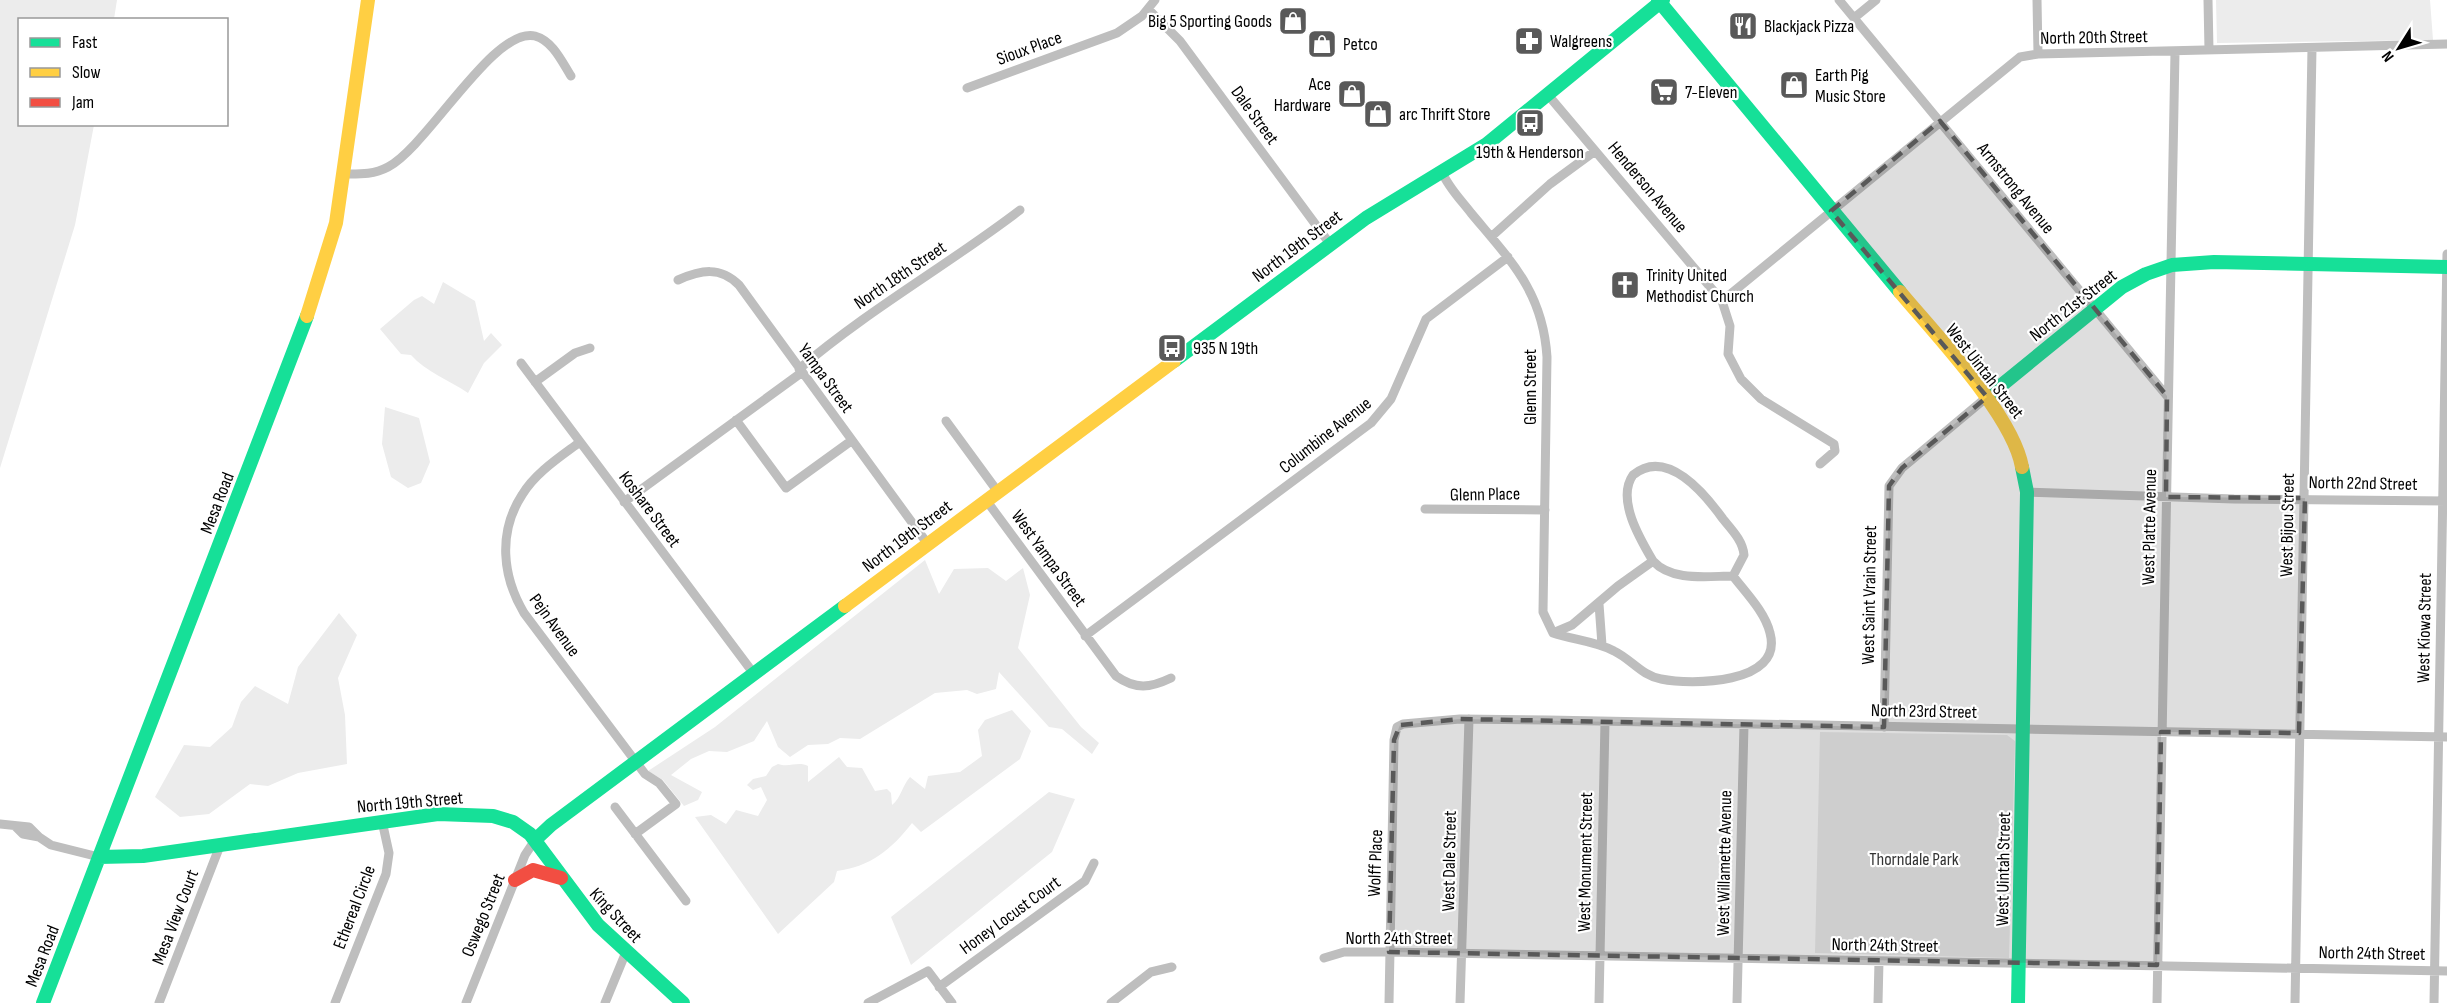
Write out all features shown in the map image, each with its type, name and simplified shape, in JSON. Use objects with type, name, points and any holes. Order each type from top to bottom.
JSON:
[{"type":"main road","name":"Mesa Road","points":[[43,1003],[317,292],[331,242],[343,174],[368,0]]},
{"type":"main road","name":"North 19th Street","points":[[99,857],[143,856],[221,843],[438,814],[489,816],[513,822],[525,829],[535,840],[927,543],[1330,244],[1394,199],[1487,144],[1660,1]]},
{"type":"main road","name":"West Uintah Street","points":[[1660,1],[1831,211],[1987,397],[2020,454],[2027,492],[2018,1003]]},
{"type":"main road","name":"North 21st Street","points":[[1987,397],[2122,286],[2146,273],[2172,265],[2214,262],[2447,267]]},
{"type":"main road","name":"King Street","points":[[535,840],[598,925],[683,1003]]},
{"type":"main road","points":[[515,880],[533,870],[561,878]]},
{"type":"street","name":"Sioux Place","points":[[967,88],[1102,39],[1126,28],[1149,9],[1155,0]]},
{"type":"street","name":"Armstrong Avenue","points":[[1839,0],[2167,396]]},
{"type":"street","points":[[1854,18],[1876,0]]},
{"type":"street","points":[[2037,0],[2038,54]]},
{"type":"street","points":[[2208,0],[2209,50]]},
{"type":"street","name":"Dale Street","points":[[1149,9],[1180,41],[1330,244]]},
{"type":"street","points":[[343,174],[376,172],[404,156],[486,62],[513,39],[527,36],[543,40],[571,76]]},
{"type":"street","name":"North 20th Street","points":[[1722,301],[2013,61],[2027,54],[2447,44]]},
{"type":"street","name":"West Bijou Street","points":[[2295,1003],[2298,733],[2305,498],[2312,48]]},
{"type":"street","name":"West Platte Avenue","points":[[2157,1003],[2175,52]]},
{"type":"street","name":"Henderson Avenue","points":[[1548,95],[1722,301]]},
{"type":"street","points":[[1491,237],[1550,184],[1595,150]]},
{"type":"street","name":"Glenn Street","points":[[1442,172],[1452,189],[1508,257],[1533,293],[1545,330],[1547,357],[1544,612],[1553,633]]},
{"type":"street","name":"North 18th Street","points":[[624,501],[800,371],[841,334],[962,254],[1020,210]]},
{"type":"street","name":"West Kiowa Street","points":[[2434,1003],[2442,737],[2447,254]]},
{"type":"street","name":"Columbine Avenue","points":[[1210,542],[1379,415],[1391,399],[1426,319],[1508,257]]},
{"type":"street","name":"Yampa Street","points":[[678,280],[708,270],[735,281],[927,543]]},
{"type":"street","points":[[1722,301],[1731,326],[1727,348],[1734,370],[1761,399],[1834,444],[1835,451],[1820,464]]},
{"type":"street","points":[[536,382],[575,353],[590,348]]},
{"type":"street","name":"Koshare Street","points":[[521,363],[753,674]]},
{"type":"street","name":"North 21st Street","points":[[1902,468],[1987,397]]},
{"type":"street","points":[[736,420],[786,488],[851,441]]},
{"type":"street","name":"West Yampa Street","points":[[946,421],[992,496],[1084,636],[1110,670],[1124,682],[1151,687],[1171,678]]},
{"type":"street","name":"Pejn Avenue","points":[[579,442],[549,466],[522,494],[506,534],[506,563],[512,589],[524,613],[645,774],[659,783],[676,804],[635,834]]},
{"type":"street","points":[[1652,466],[1665,468],[1698,487],[1741,543],[1744,555],[1733,576],[1681,575],[1661,568],[1653,561],[1633,519],[1627,489],[1633,474],[1652,466]]},
{"type":"street","name":"West Saint Vrain Street","points":[[1884,727],[1887,498],[1892,481],[1902,468]]},
{"type":"street","name":"North 22nd Street","points":[[2027,492],[2166,497],[2445,501]]},
{"type":"street","name":"Glenn Place","points":[[1425,510],[1545,510]]},
{"type":"street","name":"West Yampa Street","points":[[1084,636],[1210,542]]},
{"type":"street","points":[[1553,633],[1572,625],[1618,586],[1653,561]]},
{"type":"street","points":[[1553,633],[1602,645],[1619,653],[1644,672],[1663,680],[1724,681],[1746,674],[1765,658],[1772,639],[1764,620],[1733,576]]},
{"type":"street","points":[[1599,604],[1602,645]]},
{"type":"street","name":"North 23rd Street","points":[[1400,725],[1468,719],[2442,737]]},
{"type":"street","name":"West Dale Street","points":[[1460,1003],[1468,719]]},
{"type":"street","name":"West Monument Street","points":[[1599,1003],[1605,722]]},
{"type":"street","name":"Wolff Place","points":[[1389,1003],[1394,740],[1400,725]]},
{"type":"street","name":"West Willamette Avenue","points":[[1737,1003],[1744,725]]},
{"type":"street","points":[[615,807],[686,901]]},
{"type":"street","name":"Ethereal Circle","points":[[335,1003],[386,874],[389,853],[382,821]]},
{"type":"street","points":[[0,824],[16,827],[23,834],[41,837],[51,845],[60,845],[99,857]]},
{"type":"street","name":"Oswego Street","points":[[466,1003],[515,880],[535,840]]},
{"type":"street","name":"Mesa View Court","points":[[159,1003],[221,843]]},
{"type":"street","name":"Honey Locust Court","points":[[939,987],[1085,880],[1094,863]]},
{"type":"street","points":[[605,1003],[626,952]]},
{"type":"street","name":"North 24th Street","points":[[1324,958],[1344,952],[1389,952],[2447,971]]},
{"type":"street","points":[[1878,1003],[1879,961]]},
{"type":"street","points":[[1111,1003],[1151,972],[1172,967]]},
{"type":"street","points":[[868,1003],[928,971],[952,1003]]},
{"type":"highlighted area","points":[[1940,121],[2167,396],[2166,497],[2305,498],[2299,733],[2161,732],[2157,965],[1389,952],[1394,740],[1400,725],[1460,719],[1884,727],[1889,486],[1902,468],[1987,397],[1831,211]]},
{"type":"green space","points":[[0,0],[117,0],[114,18],[18,18],[18,126],[94,126],[75,225],[0,468]]},
{"type":"green space","points":[[2216,0],[2430,0],[2433,40],[2217,43]]},
{"type":"green space","points":[[443,282],[475,301],[484,341],[491,333],[502,345],[484,363],[468,393],[431,371],[411,355],[401,354],[380,329],[422,296],[434,304]]},
{"type":"green space","points":[[385,407],[419,418],[430,462],[421,483],[408,488],[391,477],[382,444]]},
{"type":"green space","points":[[925,560],[939,594],[954,569],[988,568],[1006,581],[1023,568],[1030,595],[1018,648],[1081,727],[1099,743],[1092,754],[1062,729],[1049,727],[999,672],[996,689],[977,694],[967,690],[935,693],[860,739],[840,738],[828,744],[808,745],[790,757],[778,747],[767,721],[754,741],[727,752],[709,751],[691,759],[671,775],[702,792],[698,800],[684,806],[663,780],[648,771],[715,727]]},
{"type":"green space","points":[[339,613],[357,635],[338,678],[345,715],[347,764],[298,773],[268,786],[250,784],[209,814],[180,817],[155,797],[184,745],[210,747],[232,727],[241,702],[255,686],[288,704],[298,667]]},
{"type":"green space","points":[[1012,710],[1031,731],[1020,759],[921,832],[912,823],[888,849],[870,861],[837,871],[834,882],[778,934],[695,817],[711,815],[726,824],[736,810],[758,816],[767,800],[761,787],[753,790],[747,785],[753,779],[766,776],[772,767],[778,764],[801,764],[808,766],[808,782],[839,757],[847,767],[862,768],[875,791],[887,789],[891,793],[892,805],[910,777],[925,789],[928,776],[960,772],[982,756],[978,730],[985,720]]},
{"type":"green space","name":"Thorndale Park","points":[[1820,732],[2007,735],[2015,741],[2009,958],[1815,953]]},
{"type":"green space","points":[[1049,792],[1075,799],[1052,852],[911,965],[891,917]]},
{"type":"traffic: fast","points":[[1658,0],[1900,292]]},
{"type":"traffic: fast","points":[[1174,361],[1366,218],[1487,144],[1663,0]]},
{"type":"traffic: fast","points":[[1987,397],[2122,287],[2146,274],[2172,265],[2214,262],[2447,267]]},
{"type":"traffic: fast","points":[[43,1003],[307,316]]},
{"type":"traffic: fast","points":[[2018,1003],[2027,492],[2022,467]]},
{"type":"traffic: fast","points":[[535,840],[551,825],[845,606]]},
{"type":"traffic: fast","points":[[99,857],[143,856],[438,814],[493,816],[513,822],[530,834],[598,925],[683,1003]]},
{"type":"traffic: slow","points":[[307,316],[336,223],[368,0]]},
{"type":"traffic: slow","points":[[1900,292],[1952,352],[1989,400],[2016,446],[2022,467]]},
{"type":"traffic: slow","points":[[845,606],[1174,361]]},
{"type":"traffic: jam","points":[[515,880],[533,870],[561,878]]},
{"type":"place","name":"Big 5 Sporting Goods","points":[[1293,21]]},
{"type":"place","name":"Blackjack Pizza","points":[[1743,26]]},
{"type":"place","name":"Walgreens","points":[[1529,41]]},
{"type":"place","name":"Petco","points":[[1322,44]]},
{"type":"place","name":"Earth Pig Music Store","points":[[1794,85]]},
{"type":"place","name":"7-Eleven","points":[[1664,92]]},
{"type":"place","name":"Ace Hardware","points":[[1352,94]]},
{"type":"place","name":"arc Thrift Store","points":[[1378,114]]},
{"type":"place","name":"19th & Henderson","points":[[1530,123]]},
{"type":"place","name":"Trinity United Methodist Church","points":[[1625,285]]},
{"type":"place","name":"935 N 19th","points":[[1172,348]]}]
